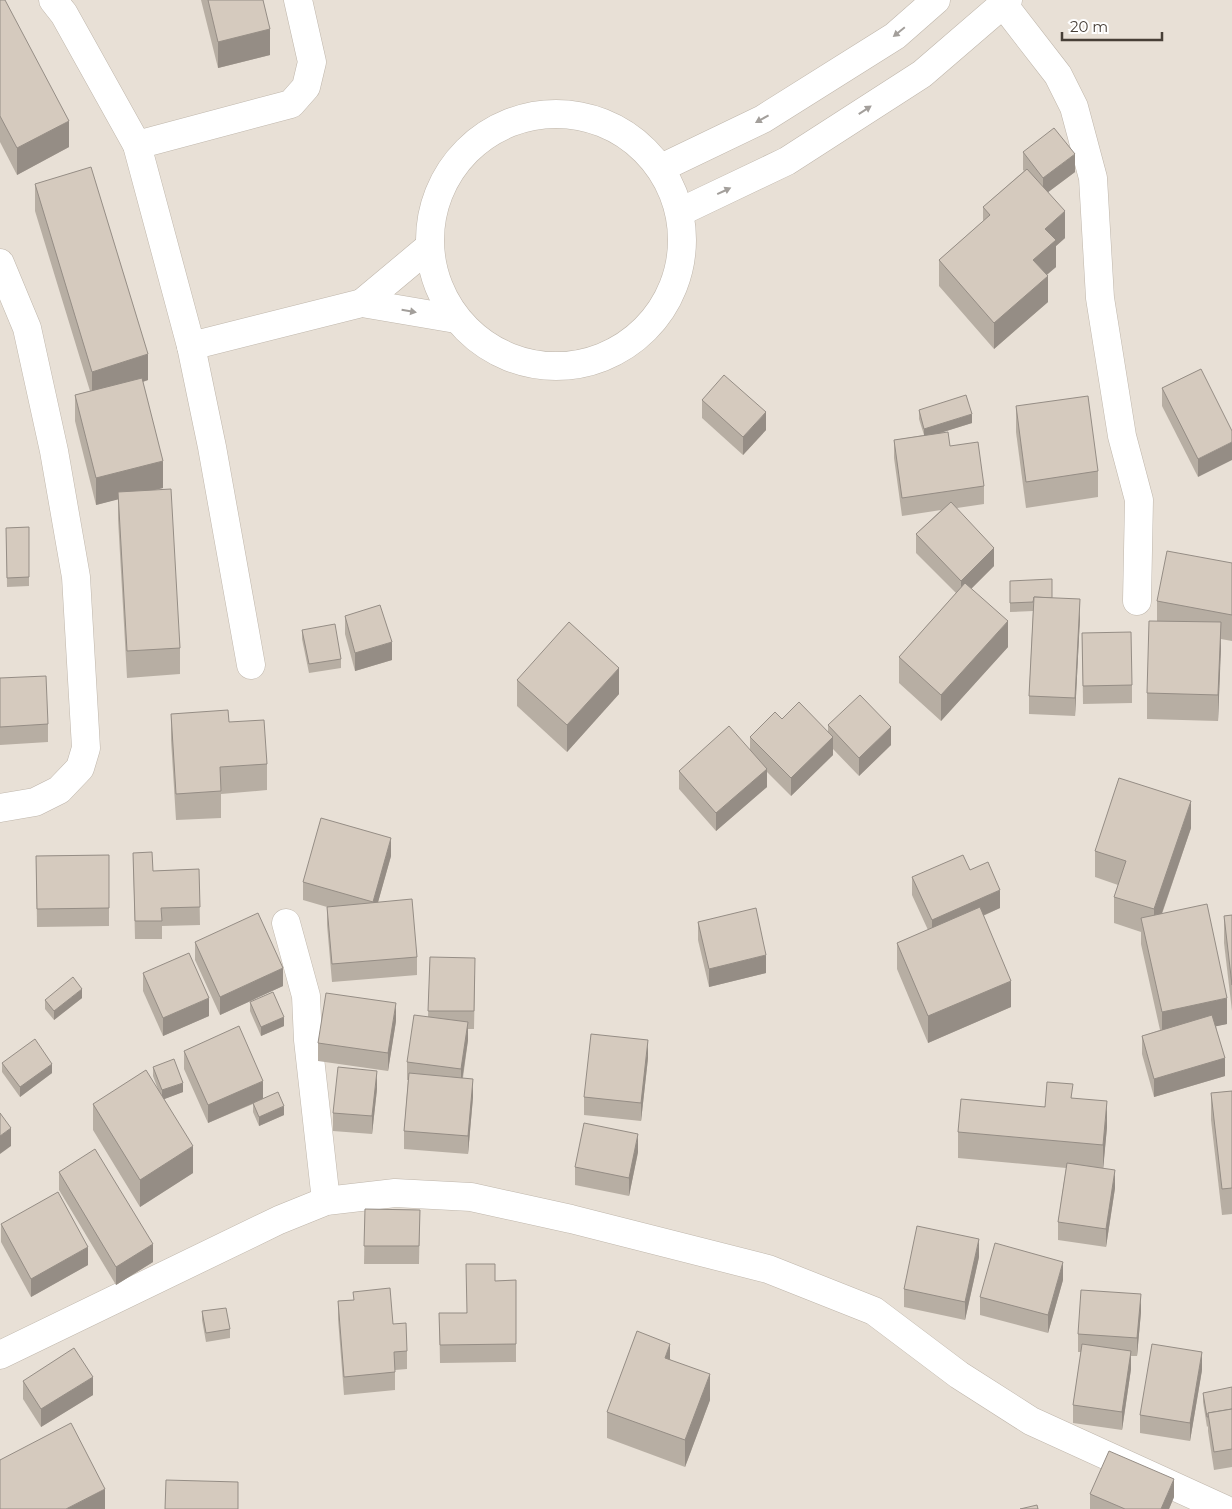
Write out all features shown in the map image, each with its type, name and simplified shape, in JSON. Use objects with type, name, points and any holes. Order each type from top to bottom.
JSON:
[{"type":"street","points":[[53,0],[64,14],[136,145],[190,346],[212,447],[251,665]]},
{"type":"street","points":[[136,145],[291,104],[306,87],[312,62],[298,0]]},
{"type":"street","points":[[661,168],[763,120],[895,36],[936,0]]},
{"type":"street","points":[[680,212],[787,161],[922,74],[1006,2],[1058,75],[1074,108],[1093,178],[1100,298],[1122,436],[1139,500],[1137,601]]},
{"type":"street","points":[[556,113],[597,120],[633,138],[661,168],[673,188],[680,212],[682,254],[670,295],[646,330],[611,355],[569,366],[527,364],[487,348],[456,319],[437,285],[429,247],[434,206],[452,169],[480,140],[516,120],[556,113]]},
{"type":"street","points":[[362,303],[429,247]]},
{"type":"street","points":[[0,263],[28,328],[54,451],[76,577],[86,748],[80,768],[60,790],[35,802],[0,808]]},
{"type":"street","points":[[190,346],[362,303],[456,319]]},
{"type":"street","points":[[286,923],[306,996],[308,1040],[326,1200]]},
{"type":"street","points":[[0,1355],[326,1200],[395,1193],[471,1196],[572,1219],[768,1269],[874,1311],[959,1376],[1031,1421],[1224,1509]]},
{"type":"shaded area","points":[[0,0],[1232,0],[1232,1509],[0,1509]]},
{"type":"building","points":[[0,0],[5,0],[69,121],[17,148],[0,116]]},
{"type":"building","points":[[208,0],[263,0],[270,29],[218,42]]},
{"type":"building","points":[[1054,128],[1075,154],[1043,178],[1023,152]]},
{"type":"building","points":[[91,167],[148,354],[92,372],[35,184]]},
{"type":"building","points":[[1027,169],[1065,211],[1045,229],[1056,240],[1033,260],[1048,276],[994,323],[939,260],[990,215],[983,207]]},
{"type":"building","points":[[1201,369],[1232,431],[1232,442],[1198,459],[1162,388]]},
{"type":"building","points":[[724,375],[766,412],[743,437],[702,400]]},
{"type":"building","points":[[142,378],[163,461],[96,478],[75,395]]},
{"type":"building","points":[[966,395],[972,414],[924,429],[919,410]]},
{"type":"building","points":[[1088,396],[1098,471],[1026,482],[1016,406]]},
{"type":"building","points":[[948,432],[950,446],[978,442],[984,486],[902,498],[894,440]]},
{"type":"building","points":[[171,489],[180,648],[127,651],[118,492]]},
{"type":"building","points":[[951,502],[994,548],[961,581],[916,534]]},
{"type":"building","points":[[29,527],[29,577],[7,578],[6,528]]},
{"type":"building","points":[[1167,551],[1232,563],[1232,615],[1157,601]]},
{"type":"building","points":[[1052,579],[1052,598],[1034,597],[1033,602],[1010,603],[1010,581]]},
{"type":"building","points":[[965,583],[1008,621],[941,695],[899,657]]},
{"type":"building","points":[[1034,597],[1080,599],[1075,698],[1029,696]]},
{"type":"building","points":[[380,605],[392,642],[355,653],[345,616]]},
{"type":"building","points":[[1149,621],[1221,622],[1218,695],[1147,693]]},
{"type":"building","points":[[569,622],[619,668],[567,725],[517,680]]},
{"type":"building","points":[[335,624],[341,659],[309,664],[302,630]]},
{"type":"building","points":[[1131,632],[1132,685],[1083,686],[1082,633]]},
{"type":"building","points":[[46,676],[48,724],[0,727],[0,678]]},
{"type":"building","points":[[860,695],[891,727],[859,758],[828,725]]},
{"type":"building","points":[[799,702],[833,737],[791,778],[750,737],[775,712],[782,719]]},
{"type":"building","points":[[228,710],[229,722],[264,720],[267,764],[220,767],[221,791],[176,794],[171,714]]},
{"type":"building","points":[[729,726],[767,769],[716,813],[679,771]]},
{"type":"building","points":[[1119,778],[1191,801],[1154,909],[1114,897],[1126,861],[1095,851]]},
{"type":"building","points":[[321,818],[391,838],[373,902],[303,882]]},
{"type":"building","points":[[152,852],[153,871],[199,869],[200,907],[161,908],[162,921],[135,921],[133,853]]},
{"type":"building","points":[[109,855],[109,908],[37,909],[36,856]]},
{"type":"building","points":[[963,855],[970,870],[988,862],[1000,890],[932,920],[912,877]]},
{"type":"building","points":[[412,899],[417,957],[332,964],[327,907]]},
{"type":"building","points":[[1207,904],[1227,998],[1162,1012],[1141,918]]},
{"type":"building","points":[[980,907],[1011,981],[928,1016],[897,943]]},
{"type":"building","points":[[756,908],[766,955],[709,969],[698,922]]},
{"type":"building","points":[[258,913],[283,968],[220,997],[195,942]]},
{"type":"building","points":[[1232,915],[1232,985],[1224,916]]},
{"type":"building","points":[[189,953],[209,998],[163,1018],[143,973]]},
{"type":"building","points":[[430,957],[475,958],[474,1011],[428,1011]]},
{"type":"building","points":[[73,977],[82,989],[54,1011],[45,1000]]},
{"type":"building","points":[[273,992],[284,1017],[261,1027],[250,1002]]},
{"type":"building","points":[[326,993],[396,1003],[388,1053],[318,1043]]},
{"type":"building","points":[[414,1015],[468,1022],[461,1069],[407,1062]]},
{"type":"building","points":[[1212,1015],[1225,1058],[1154,1079],[1142,1036]]},
{"type":"building","points":[[239,1026],[263,1081],[208,1105],[184,1051]]},
{"type":"building","points":[[591,1034],[648,1040],[641,1103],[584,1097]]},
{"type":"building","points":[[35,1039],[52,1064],[20,1087],[2,1063]]},
{"type":"building","points":[[174,1059],[183,1083],[162,1090],[153,1067]]},
{"type":"building","points":[[338,1067],[377,1071],[372,1116],[333,1113]]},
{"type":"building","points":[[146,1070],[193,1146],[140,1180],[93,1104]]},
{"type":"building","points":[[409,1073],[473,1079],[468,1136],[404,1131]]},
{"type":"building","points":[[1047,1082],[1073,1084],[1071,1098],[1107,1101],[1103,1145],[958,1132],[961,1099],[1045,1107]]},
{"type":"building","points":[[1232,1091],[1232,1188],[1222,1189],[1211,1093]]},
{"type":"building","points":[[278,1092],[284,1106],[259,1117],[253,1103]]},
{"type":"building","points":[[0,1113],[11,1128],[0,1136]]},
{"type":"building","points":[[584,1123],[638,1134],[629,1178],[575,1167]]},
{"type":"building","points":[[95,1149],[153,1244],[116,1267],[59,1172]]},
{"type":"building","points":[[1067,1163],[1115,1170],[1106,1229],[1058,1222]]},
{"type":"building","points":[[58,1192],[88,1247],[31,1279],[1,1224]]},
{"type":"building","points":[[365,1209],[420,1210],[419,1246],[364,1246]]},
{"type":"building","points":[[917,1226],[979,1239],[965,1302],[904,1289]]},
{"type":"building","points":[[995,1243],[1063,1262],[1048,1315],[980,1297]]},
{"type":"building","points":[[466,1264],[495,1264],[495,1281],[516,1280],[516,1344],[440,1345],[439,1313],[467,1313]]},
{"type":"building","points":[[390,1288],[393,1324],[406,1323],[407,1351],[394,1352],[395,1372],[344,1377],[338,1301],[354,1300],[353,1292]]},
{"type":"building","points":[[1081,1290],[1141,1294],[1137,1338],[1078,1334]]},
{"type":"building","points":[[226,1308],[230,1329],[206,1333],[202,1311]]},
{"type":"building","points":[[637,1331],[670,1344],[665,1358],[710,1374],[685,1440],[607,1412]]},
{"type":"building","points":[[1082,1344],[1131,1351],[1122,1412],[1073,1405]]},
{"type":"building","points":[[1152,1344],[1202,1352],[1190,1423],[1140,1415]]},
{"type":"building","points":[[74,1348],[93,1377],[41,1409],[23,1381]]},
{"type":"building","points":[[1232,1387],[1232,1409],[1208,1413],[1207,1417],[1203,1393]]},
{"type":"building","points":[[1232,1409],[1232,1449],[1214,1452],[1208,1413]]},
{"type":"building","points":[[71,1423],[105,1489],[66,1509],[0,1509],[0,1460]]},
{"type":"building","points":[[1109,1451],[1174,1479],[1161,1509],[1125,1509],[1090,1494]]},
{"type":"building","points":[[166,1480],[238,1482],[238,1509],[165,1509]]},
{"type":"building","points":[[1037,1505],[1038,1509],[1020,1509]]}]
